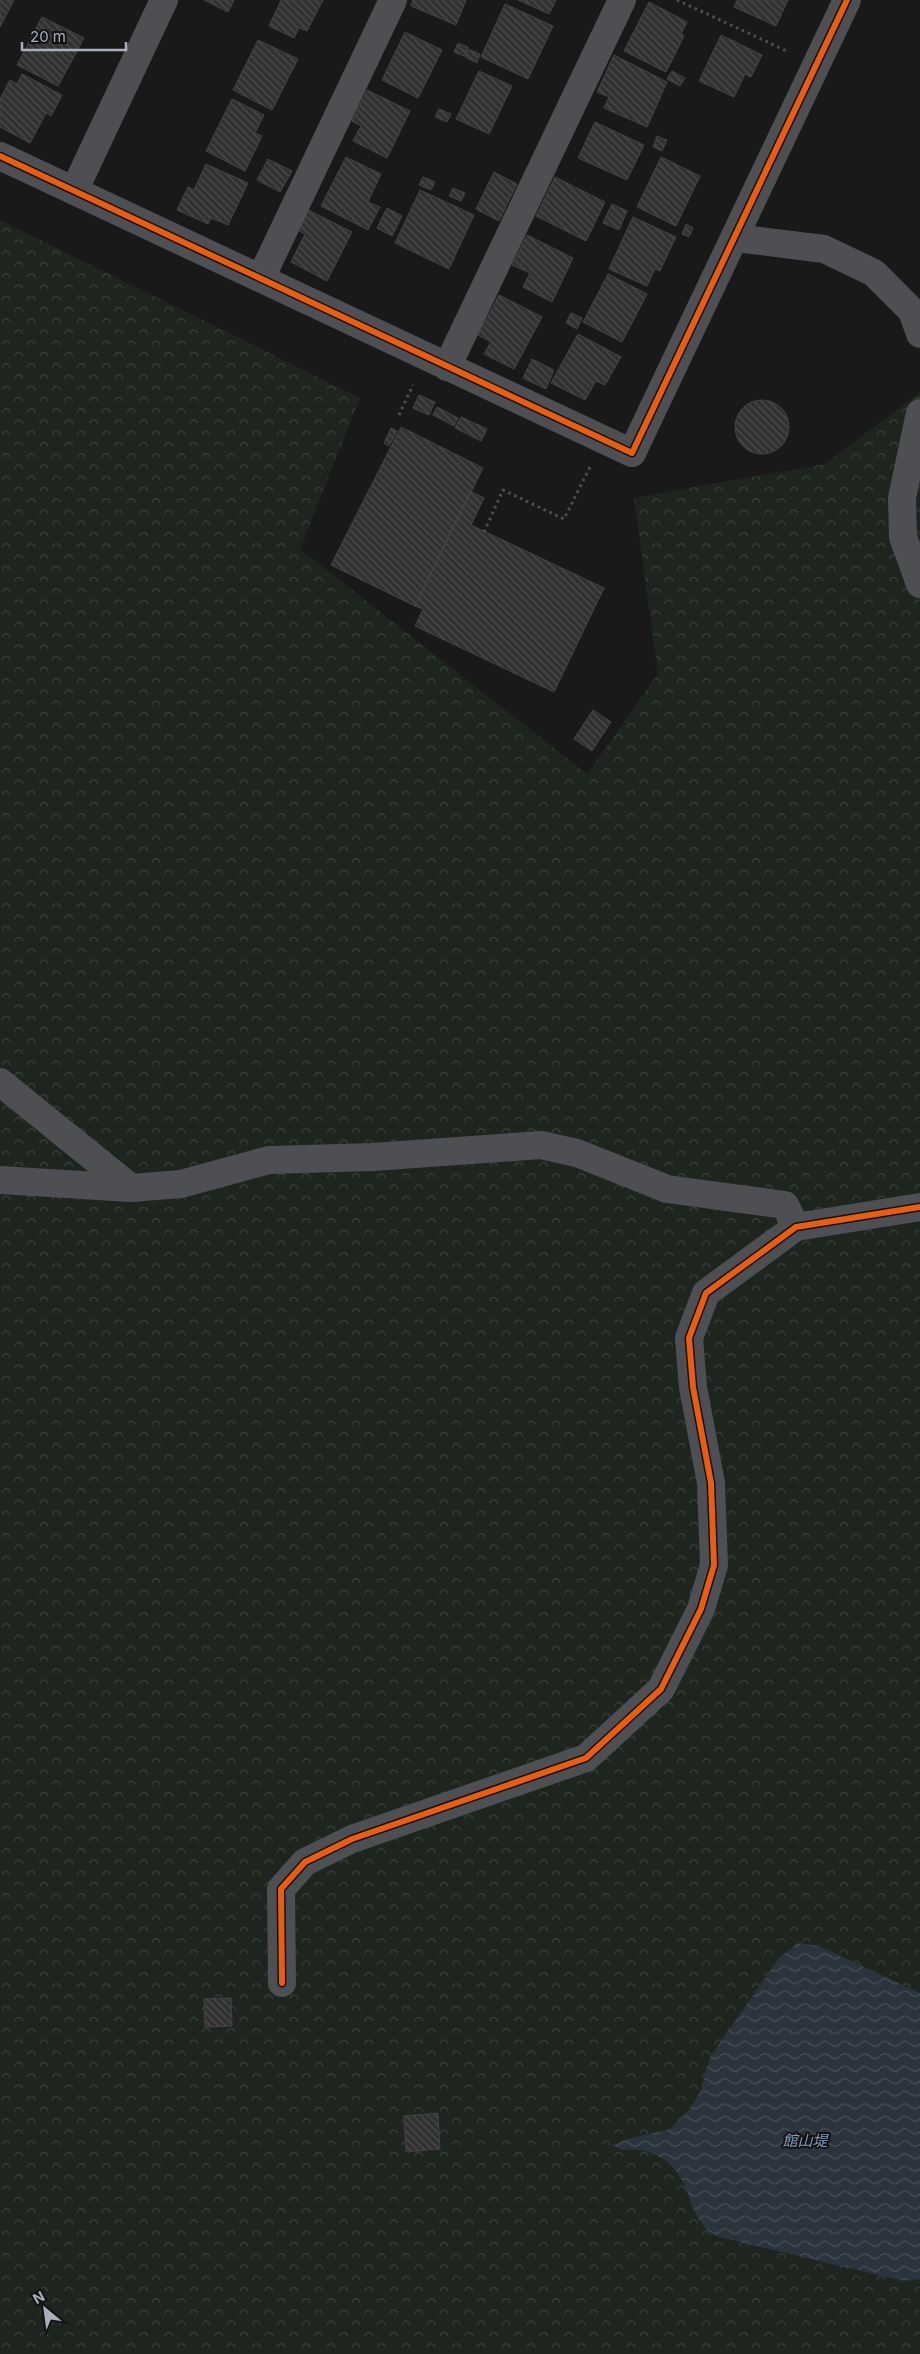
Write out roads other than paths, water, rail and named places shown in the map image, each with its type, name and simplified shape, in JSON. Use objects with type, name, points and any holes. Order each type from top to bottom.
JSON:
[{"type":"street","points":[[74,191],[164,0]]},
{"type":"street","points":[[261,278],[393,0]]},
{"type":"street","points":[[447,367],[622,0]]},
{"type":"street","points":[[0,156],[632,453],[736,238],[847,0]]},
{"type":"street","points":[[736,238],[824,249],[874,273],[912,311],[920,334]]},
{"type":"street","points":[[920,413],[902,498],[903,536],[920,584]]},
{"type":"street","points":[[0,1082],[131,1188]]},
{"type":"street","points":[[0,1180],[131,1188],[181,1184],[269,1160],[372,1157],[541,1145],[577,1153],[668,1189],[785,1205],[796,1227]]},
{"type":"street","points":[[282,1983],[281,1889],[305,1862],[352,1839],[586,1758],[661,1689],[701,1610],[714,1565],[712,1483],[693,1387],[689,1338],[706,1293],[796,1227],[920,1207]]},
{"type":"water","name":"館山堤","points":[[798,1943],[819,1946],[920,1993],[920,2279],[904,2281],[719,2237],[702,2224],[679,2176],[667,2161],[648,2152],[623,2149],[613,2145],[628,2139],[670,2129],[689,2110],[700,2092],[710,2057],[779,1958]]}]
